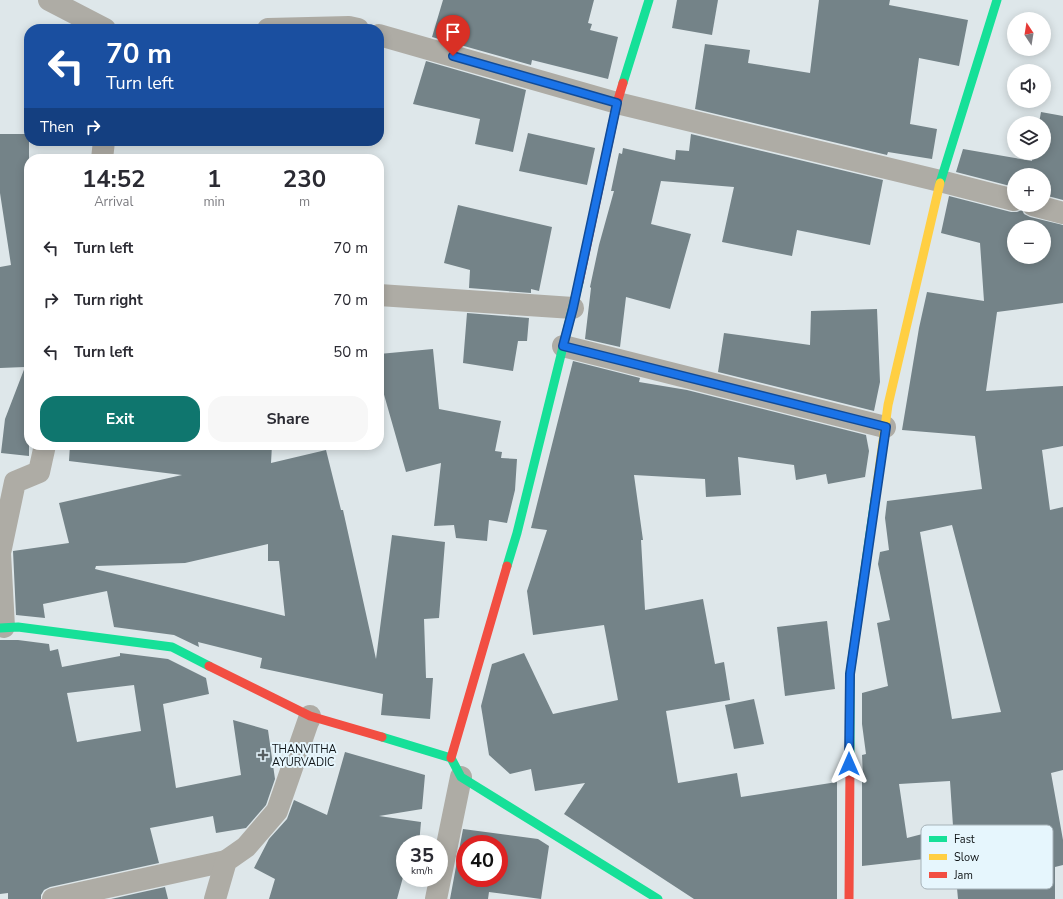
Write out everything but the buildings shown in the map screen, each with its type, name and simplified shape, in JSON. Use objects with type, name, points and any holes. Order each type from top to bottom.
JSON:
[{"type":"street","points":[[49,0],[95,24]]},
{"type":"street","points":[[649,0],[617,103],[573,308],[517,534],[451,758],[461,777],[658,899]]},
{"type":"street","points":[[849,899],[850,674],[888,405],[940,180],[996,0]]},
{"type":"street","points":[[384,36],[617,103],[940,180],[1007,198]]},
{"type":"street","points":[[1051,210],[1063,213]]},
{"type":"street","points":[[384,295],[573,308]]},
{"type":"street","points":[[563,346],[886,427]]},
{"type":"street","points":[[44,450],[39,472],[15,482],[0,553],[2,628],[18,627],[172,646],[309,718],[451,758]]},
{"type":"street","points":[[53,899],[226,860],[246,847],[277,810],[309,718]]},
{"type":"street","points":[[436,899],[461,777]]},
{"type":"street","points":[[215,899],[226,860]]},
{"type":"traffic: fast","points":[[623,83],[649,0]]},
{"type":"traffic: fast","points":[[940,183],[997,0]]},
{"type":"traffic: fast","points":[[507,566],[517,533],[579,282]]},
{"type":"traffic: fast","points":[[850,764],[850,674],[875,499]]},
{"type":"traffic: fast","points":[[0,628],[18,627],[172,647],[209,666]]},
{"type":"traffic: fast","points":[[382,737],[451,758],[461,777],[658,899]]},
{"type":"traffic: slow","points":[[875,499],[888,405],[940,183]]},
{"type":"traffic: jam","points":[[579,282],[617,103],[623,83]]},
{"type":"traffic: jam","points":[[451,758],[507,566]]},
{"type":"traffic: jam","points":[[209,666],[310,716],[382,737]]},
{"type":"traffic: jam","points":[[849,899],[850,764]]},
{"type":"place","name":"THANVITHA AYURVADIC","points":[[263,755]]},
{"type":"route","points":[[453,56],[617,103],[573,308],[563,346],[886,427],[850,674],[849,764]]}]
